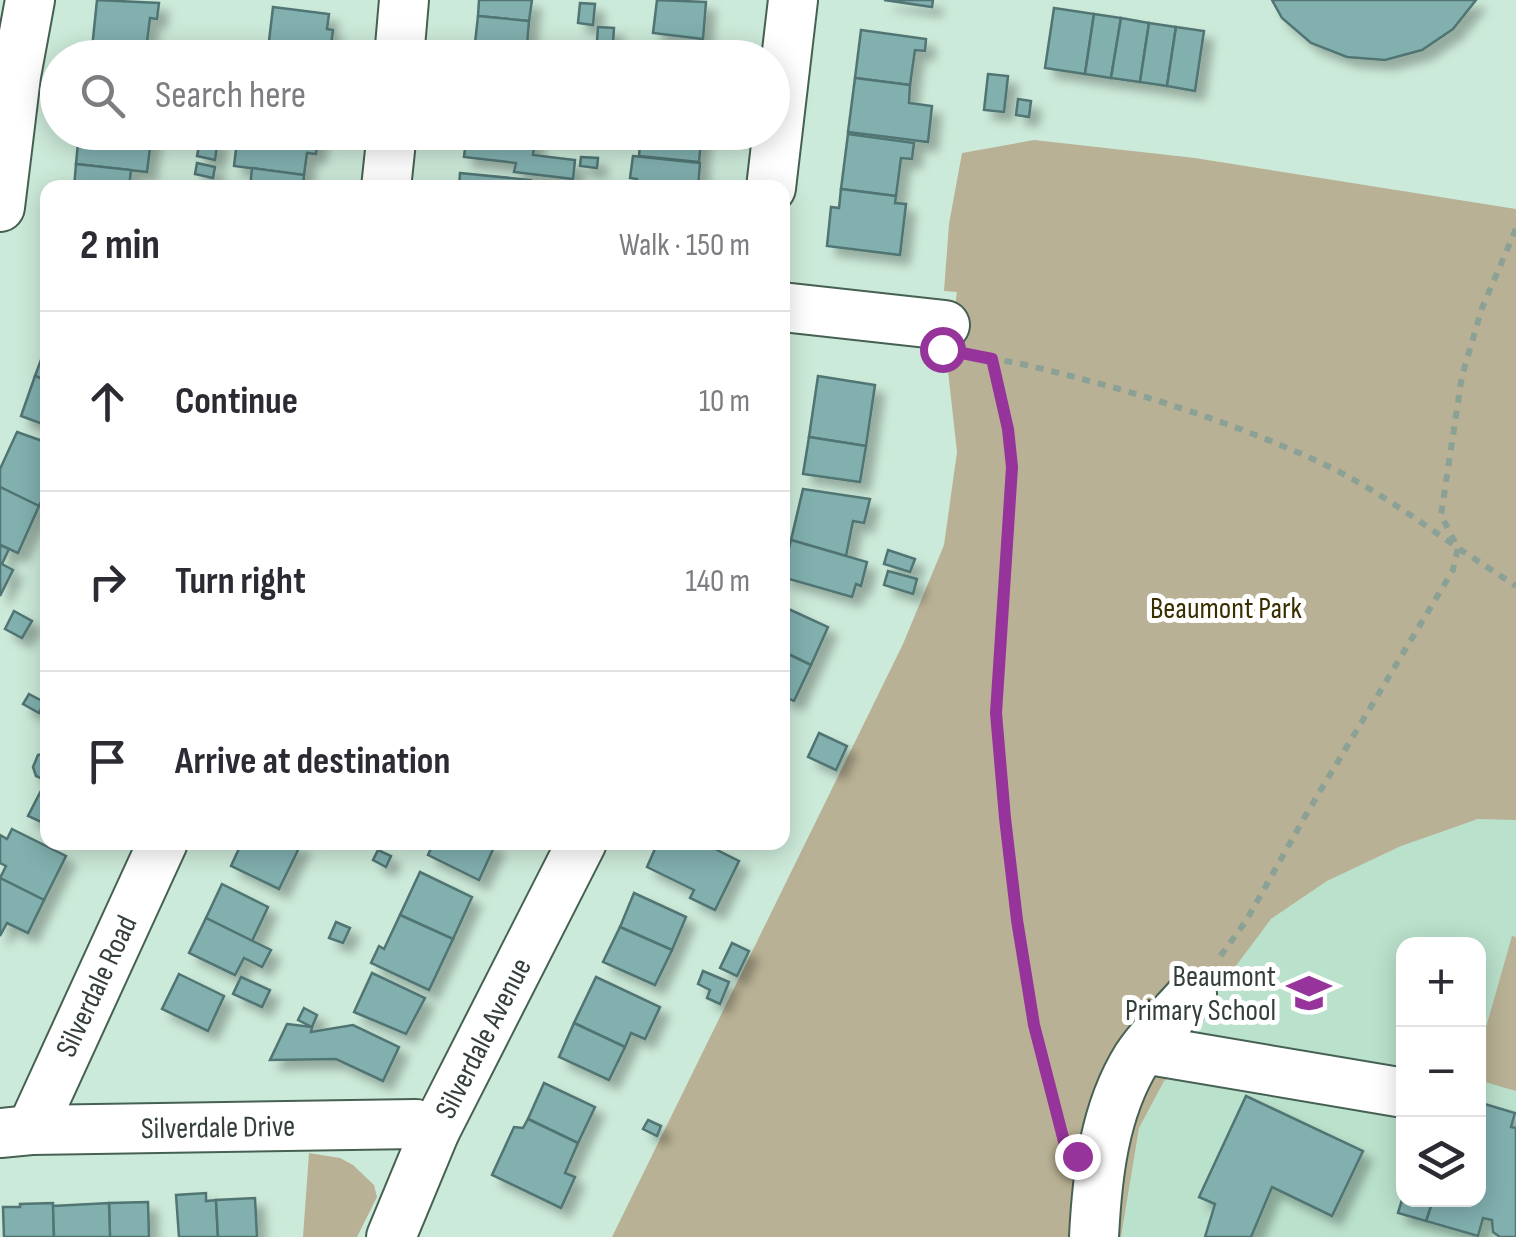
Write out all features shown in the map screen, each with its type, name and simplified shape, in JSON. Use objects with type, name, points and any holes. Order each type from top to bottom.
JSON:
[{"type":"street","points":[[0,207],[30,0]]},
{"type":"street","points":[[401,40],[404,0]]},
{"type":"street","points":[[788,40],[793,0]]},
{"type":"street","points":[[387,180],[390,150]]},
{"type":"street","points":[[772,180],[775,150]]},
{"type":"street","points":[[790,308],[953,339]]},
{"type":"street","name":"Silverdale Road","points":[[15,1131],[159,850]]},
{"type":"street","name":"Silverdale Avenue","points":[[391,1237],[436,1131],[578,850]]},
{"type":"street","points":[[1094,1237],[1098,1180],[1120,1092],[1144,1048],[1192,994]]},
{"type":"street","points":[[1144,1048],[1396,1092]]},
{"type":"street","name":"Silverdale Drive","points":[[15,1131],[416,1124],[436,1131]]},
{"type":"path","points":[[1192,994],[1246,921],[1453,570],[1458,548],[1441,516],[1462,376],[1482,308],[1516,230]]},
{"type":"path","points":[[953,339],[992,359],[1146,396],[1317,461],[1380,495],[1516,586]]},
{"type":"path","points":[[992,359],[1012,467],[996,713],[1005,818],[1034,1025],[1067,1153]]},
{"type":"shaded area","name":"Beaumont Primary School","points":[[1516,815],[1516,1237],[1121,1237],[1139,1128],[1150,1100],[1164,1081],[1187,1068],[1188,1030],[1239,957],[1271,919],[1327,881],[1417,838],[1489,816]]},
{"type":"green space","name":"Beaumont Park","points":[[1034,140],[1195,158],[1516,209],[1516,820],[1478,819],[1401,846],[1327,881],[1271,919],[1188,1030],[1187,1068],[1164,1081],[1139,1128],[1121,1237],[612,1237],[903,644],[944,545],[957,452],[947,362],[957,292],[944,291],[949,224],[962,153]]},
{"type":"green space","points":[[1512,936],[1516,937],[1516,1091],[1486,1082],[1486,1027]]},
{"type":"green space","points":[[309,1153],[340,1158],[374,1185],[377,1197],[357,1237],[303,1237]]},
{"type":"building","points":[[97,0],[159,3],[157,19],[150,18],[147,40],[93,40]]},
{"type":"building","points":[[479,0],[532,0],[529,21],[478,16]]},
{"type":"building","points":[[657,0],[706,2],[703,39],[653,33]]},
{"type":"building","points":[[884,0],[933,0],[932,7]]},
{"type":"building","points":[[1272,0],[1476,0],[1453,29],[1422,50],[1385,60],[1347,57],[1311,43],[1282,18]]},
{"type":"building","points":[[580,3],[595,4],[593,25],[578,23]]},
{"type":"building","points":[[273,7],[329,14],[327,29],[333,30],[332,40],[269,40]]},
{"type":"building","points":[[1054,8],[1094,14],[1085,74],[1045,68]]},
{"type":"building","points":[[1094,14],[1121,18],[1111,78],[1085,74]]},
{"type":"building","points":[[478,16],[529,21],[527,40],[475,40]]},
{"type":"building","points":[[1121,18],[1149,23],[1140,82],[1111,78]]},
{"type":"building","points":[[1149,23],[1176,27],[1167,86],[1140,82]]},
{"type":"building","points":[[598,27],[614,28],[613,40],[597,40]]},
{"type":"building","points":[[1176,27],[1204,31],[1195,91],[1167,86]]},
{"type":"building","points":[[861,30],[926,39],[925,51],[915,50],[910,85],[855,78]]},
{"type":"building","points":[[988,74],[1008,76],[1004,112],[984,110]]},
{"type":"building","points":[[855,78],[910,85],[909,103],[932,106],[928,142],[848,132]]},
{"type":"building","points":[[1018,99],[1031,101],[1029,117],[1016,115]]},
{"type":"building","points":[[848,134],[914,143],[912,159],[901,158],[896,196],[841,189]]},
{"type":"building","points":[[77,150],[150,150],[147,172],[76,164]]},
{"type":"building","points":[[198,150],[216,150],[215,160],[197,156]]},
{"type":"building","points":[[236,150],[317,150],[316,154],[307,153],[304,175],[234,166]]},
{"type":"building","points":[[465,150],[534,150],[533,155],[575,160],[573,179],[514,172],[516,163],[464,157]]},
{"type":"building","points":[[640,150],[700,150],[699,162],[639,156]]},
{"type":"building","points":[[633,156],[700,163],[699,180],[630,178]]},
{"type":"building","points":[[581,157],[598,158],[597,168],[580,166]]},
{"type":"building","points":[[197,163],[215,167],[213,178],[195,174]]},
{"type":"building","points":[[76,164],[131,170],[130,180],[75,180]]},
{"type":"building","points":[[252,168],[304,175],[304,180],[251,180]]},
{"type":"building","points":[[460,173],[531,180],[460,180]]},
{"type":"building","points":[[841,189],[896,196],[895,203],[906,204],[900,255],[827,246],[831,207],[839,208]]},
{"type":"building","points":[[35,376],[40,378],[40,423],[21,416]]},
{"type":"building","points":[[818,376],[875,385],[866,446],[809,437]]},
{"type":"building","points":[[17,432],[40,440],[39,506],[0,487],[0,469]]},
{"type":"building","points":[[809,437],[866,446],[860,482],[803,474]]},
{"type":"building","points":[[0,487],[39,506],[18,553],[0,545]]},
{"type":"building","points":[[803,489],[870,499],[864,523],[853,521],[846,556],[791,540]]},
{"type":"building","points":[[791,540],[867,562],[861,586],[856,584],[852,597],[790,579]]},
{"type":"building","points":[[0,545],[9,549],[2,564],[13,570],[0,596]]},
{"type":"building","points":[[888,550],[915,559],[910,572],[884,564]]},
{"type":"building","points":[[888,571],[917,579],[913,594],[884,585]]},
{"type":"building","points":[[790,610],[828,627],[811,665],[790,655]]},
{"type":"building","points":[[14,611],[32,621],[22,638],[5,629]]},
{"type":"building","points":[[790,655],[811,665],[794,701],[790,699]]},
{"type":"building","points":[[29,694],[40,700],[39,713],[23,704]]},
{"type":"building","points":[[819,733],[847,746],[836,770],[808,757]]},
{"type":"building","points":[[40,755],[40,778],[33,767]]},
{"type":"building","points":[[40,793],[40,821],[28,816]]},
{"type":"building","points":[[12,829],[40,843],[40,850],[54,850],[66,856],[44,900],[0,878],[6,866],[0,863],[0,835],[7,839]]},
{"type":"building","points":[[238,850],[298,850],[279,889],[231,866]]},
{"type":"building","points":[[378,850],[391,856],[386,867],[373,860]]},
{"type":"building","points":[[430,850],[493,850],[479,880],[428,855]]},
{"type":"building","points":[[654,850],[717,850],[739,861],[715,910],[690,898],[694,890],[647,867]]},
{"type":"building","points":[[420,872],[472,897],[453,939],[400,915]]},
{"type":"building","points":[[0,878],[44,900],[28,933],[7,923],[0,936]]},
{"type":"building","points":[[222,884],[268,907],[252,941],[206,918]]},
{"type":"building","points":[[634,893],[686,917],[672,950],[620,927]]},
{"type":"building","points":[[400,915],[453,939],[429,990],[371,963],[379,946],[384,949]]},
{"type":"building","points":[[206,918],[271,950],[262,967],[244,958],[235,975],[189,953]]},
{"type":"building","points":[[336,922],[350,928],[343,943],[329,938]]},
{"type":"building","points":[[620,927],[672,950],[655,985],[603,962]]},
{"type":"building","points":[[732,943],[749,951],[737,976],[720,968]]},
{"type":"building","points":[[703,971],[729,982],[720,1004],[707,998],[710,990],[698,984]]},
{"type":"building","points":[[372,973],[425,998],[406,1034],[354,1012]]},
{"type":"building","points":[[179,974],[224,996],[208,1031],[162,1009]]},
{"type":"building","points":[[241,977],[270,990],[262,1007],[233,994]]},
{"type":"building","points":[[596,977],[660,1007],[645,1039],[631,1033],[625,1047],[574,1023]]},
{"type":"building","points":[[304,1008],[317,1015],[312,1027],[298,1020]]},
{"type":"building","points":[[574,1023],[625,1047],[609,1080],[559,1057]]},
{"type":"building","points":[[287,1024],[312,1027],[311,1032],[353,1025],[399,1047],[383,1081],[336,1059],[270,1060]]},
{"type":"building","points":[[544,1083],[595,1107],[578,1143],[528,1119]]},
{"type":"building","points":[[1246,1096],[1363,1151],[1332,1216],[1272,1187],[1251,1237],[1205,1237],[1215,1204],[1199,1197]]},
{"type":"building","points":[[1486,1104],[1515,1113],[1511,1127],[1516,1128],[1516,1237],[1500,1237],[1493,1232],[1492,1220],[1483,1218],[1478,1236],[1426,1221],[1431,1207],[1486,1207]]},
{"type":"building","points":[[528,1119],[578,1143],[565,1173],[575,1177],[561,1208],[492,1175],[514,1127],[523,1128]]},
{"type":"building","points":[[648,1120],[661,1126],[657,1136],[643,1129]]},
{"type":"building","points":[[206,1193],[206,1201],[216,1200],[218,1237],[179,1237],[176,1195]]},
{"type":"building","points":[[255,1198],[257,1237],[218,1237],[216,1200]]},
{"type":"building","points":[[148,1202],[149,1237],[110,1237],[109,1203]]},
{"type":"building","points":[[53,1203],[54,1237],[4,1237],[3,1207]]},
{"type":"building","points":[[109,1203],[110,1237],[54,1237],[53,1206]]},
{"type":"building","points":[[1400,1207],[1431,1207],[1426,1221],[1398,1213]]},
{"type":"place","name":"Beaumont Primary School","points":[[1309,993]]},
{"type":"route","points":[[942,349],[992,359],[1008,429],[1012,467],[996,713],[1005,818],[1034,1025],[1067,1153],[1077,1156]]}]
